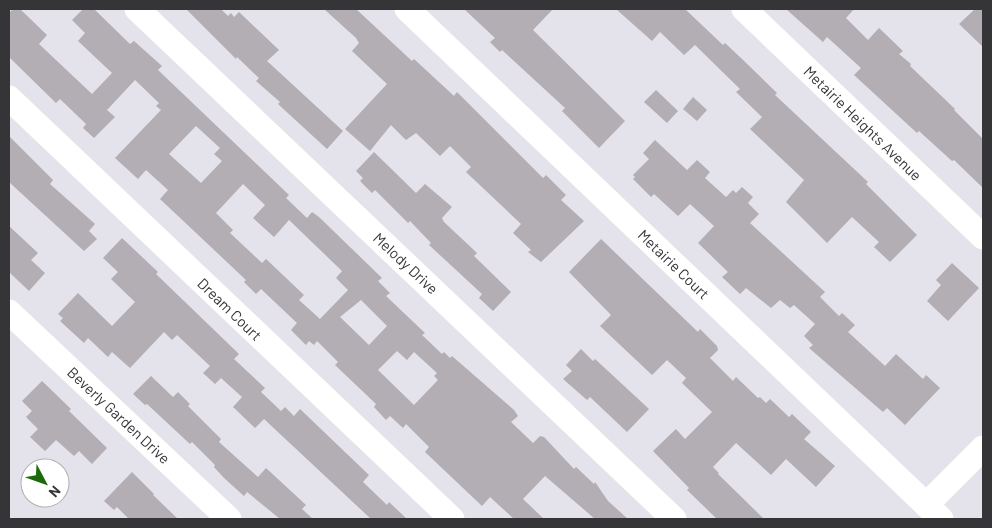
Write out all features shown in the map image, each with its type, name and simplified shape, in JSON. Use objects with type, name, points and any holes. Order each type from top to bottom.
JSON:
[{"type":"street","name":"Melody Drive","points":[[137,9],[674,519]]},
{"type":"street","name":"Metairie Court","points":[[407,9],[933,512]]},
{"type":"street","name":"Metairie Heights Avenue","points":[[744,9],[983,237]]},
{"type":"street","name":"Dream Court","points":[[9,98],[452,519]]},
{"type":"street","name":"Beverly Garden Drive","points":[[9,312],[229,519]]},
{"type":"street","points":[[933,512],[983,448]]},
{"type":"building","points":[[13,9],[20,9],[47,35],[39,44],[92,94],[112,73],[78,41],[85,33],[72,20],[83,9],[94,9],[130,44],[134,41],[162,66],[158,70],[289,195],[286,198],[307,218],[312,212],[319,217],[382,278],[378,281],[390,293],[386,296],[425,333],[422,335],[442,354],[444,352],[450,358],[452,356],[514,410],[518,416],[511,422],[533,443],[540,436],[544,437],[574,469],[576,467],[594,484],[595,482],[608,501],[628,519],[595,519],[545,476],[523,499],[544,519],[514,519],[490,497],[482,506],[425,452],[429,447],[406,424],[403,428],[390,416],[386,420],[374,407],[376,404],[335,365],[338,362],[317,341],[314,345],[309,341],[306,345],[291,330],[297,323],[261,289],[256,294],[244,282],[246,280],[160,199],[168,190],[146,170],[138,179],[115,158],[161,110],[156,106],[159,103],[135,80],[107,110],[115,117],[94,138],[83,128],[86,124],[60,99],[56,103],[9,57],[9,13]],"holes":[[[196,126],[220,148],[214,154],[222,161],[201,183],[169,154]],[[243,184],[265,205],[253,218],[274,237],[289,220],[342,271],[336,278],[348,290],[320,319],[299,300],[304,295],[266,259],[262,263],[230,233],[233,230],[216,213]],[[361,300],[387,326],[369,345],[340,317]],[[397,351],[407,360],[414,352],[437,373],[434,376],[438,380],[414,405],[378,370]]]},
{"type":"building","points":[[186,9],[221,9],[228,16],[231,13],[234,17],[239,12],[279,50],[267,61],[343,131],[327,149],[278,104],[280,102],[256,81],[259,78],[237,57],[236,59]]},
{"type":"building","points":[[324,9],[356,9],[412,61],[414,59],[454,96],[457,92],[543,178],[546,175],[566,195],[561,200],[584,221],[541,262],[528,252],[531,250],[513,233],[521,224],[466,172],[471,167],[450,146],[440,156],[416,133],[406,140],[391,125],[370,151],[345,129],[387,84],[352,51],[359,43],[356,38]]},
{"type":"building","points":[[464,9],[553,9],[533,30],[625,121],[599,148],[562,111],[565,108],[502,50],[500,52],[490,42],[495,38]]},
{"type":"building","points":[[616,9],[685,9],[723,45],[725,43],[777,93],[775,95],[868,182],[866,184],[917,235],[890,262],[874,247],[879,242],[852,217],[827,243],[786,202],[804,180],[750,129],[762,117],[736,92],[740,89],[695,45],[684,55],[660,32],[652,41]]},
{"type":"building","points":[[786,9],[854,9],[846,18],[868,40],[879,28],[903,51],[899,54],[911,64],[910,66],[983,139],[983,188],[954,160],[952,161],[919,131],[917,133],[854,75],[861,68],[827,37],[823,42]]},
{"type":"building","points":[[975,9],[983,9],[983,47],[959,24]]},
{"type":"building","points":[[656,90],[678,111],[667,123],[644,102]]},
{"type":"building","points":[[693,97],[707,110],[697,121],[683,109]]},
{"type":"building","points":[[9,136],[53,180],[50,184],[95,224],[89,231],[97,239],[84,251],[9,182]]},
{"type":"building","points":[[655,140],[687,170],[697,160],[710,172],[705,178],[726,197],[733,190],[736,193],[742,187],[753,197],[748,203],[759,214],[750,223],[825,292],[820,297],[839,316],[842,313],[855,325],[848,332],[885,366],[896,354],[923,379],[926,375],[940,388],[905,425],[887,408],[883,412],[809,348],[813,345],[804,336],[815,324],[794,305],[790,308],[780,300],[771,308],[746,288],[740,294],[722,277],[728,272],[698,243],[714,226],[690,204],[678,216],[654,194],[651,197],[633,179],[635,177],[633,175],[649,159],[643,153]]},
{"type":"building","points":[[374,152],[416,193],[425,184],[452,207],[442,218],[444,222],[477,253],[474,256],[511,292],[493,311],[479,298],[482,294],[429,245],[431,243],[410,221],[408,223],[375,190],[372,193],[360,181],[363,178],[356,171]]},
{"type":"building","points":[[9,226],[38,253],[31,260],[45,273],[29,291],[9,272]]},
{"type":"building","points":[[122,238],[158,272],[156,274],[239,354],[234,359],[265,388],[261,392],[281,411],[285,407],[294,416],[300,409],[369,475],[363,482],[387,505],[389,502],[407,519],[371,519],[264,419],[255,428],[233,407],[242,397],[221,378],[215,384],[203,373],[210,366],[177,335],[172,340],[164,332],[130,368],[112,352],[108,357],[88,338],[84,343],[60,321],[63,318],[58,314],[78,293],[112,326],[135,302],[111,279],[118,272],[103,258]]},
{"type":"building","points":[[601,239],[698,332],[700,329],[717,346],[718,350],[710,358],[733,381],[736,377],[766,403],[770,399],[789,417],[792,414],[811,432],[804,439],[835,466],[816,487],[786,459],[771,475],[736,443],[713,467],[764,519],[717,519],[687,490],[689,488],[653,451],[676,429],[685,439],[712,412],[682,383],[686,378],[667,360],[652,375],[600,326],[611,315],[569,272]]},
{"type":"building","points":[[952,263],[979,288],[948,321],[927,301],[941,285],[936,280]]},
{"type":"building","points":[[581,349],[593,361],[595,359],[649,409],[627,432],[590,397],[587,400],[563,379],[572,371],[566,365]]},
{"type":"building","points":[[151,376],[173,397],[178,392],[190,404],[188,406],[221,439],[219,442],[258,477],[266,468],[306,505],[302,509],[313,519],[280,519],[247,492],[244,496],[224,478],[214,467],[215,465],[192,442],[190,444],[147,404],[145,405],[133,394]]},
{"type":"building","points":[[42,381],[71,409],[69,411],[107,448],[92,464],[79,451],[74,456],[56,440],[45,451],[30,437],[38,429],[26,417],[32,411],[22,401]]},
{"type":"building","points":[[132,472],[178,519],[129,519],[117,507],[114,510],[104,501]]}]
